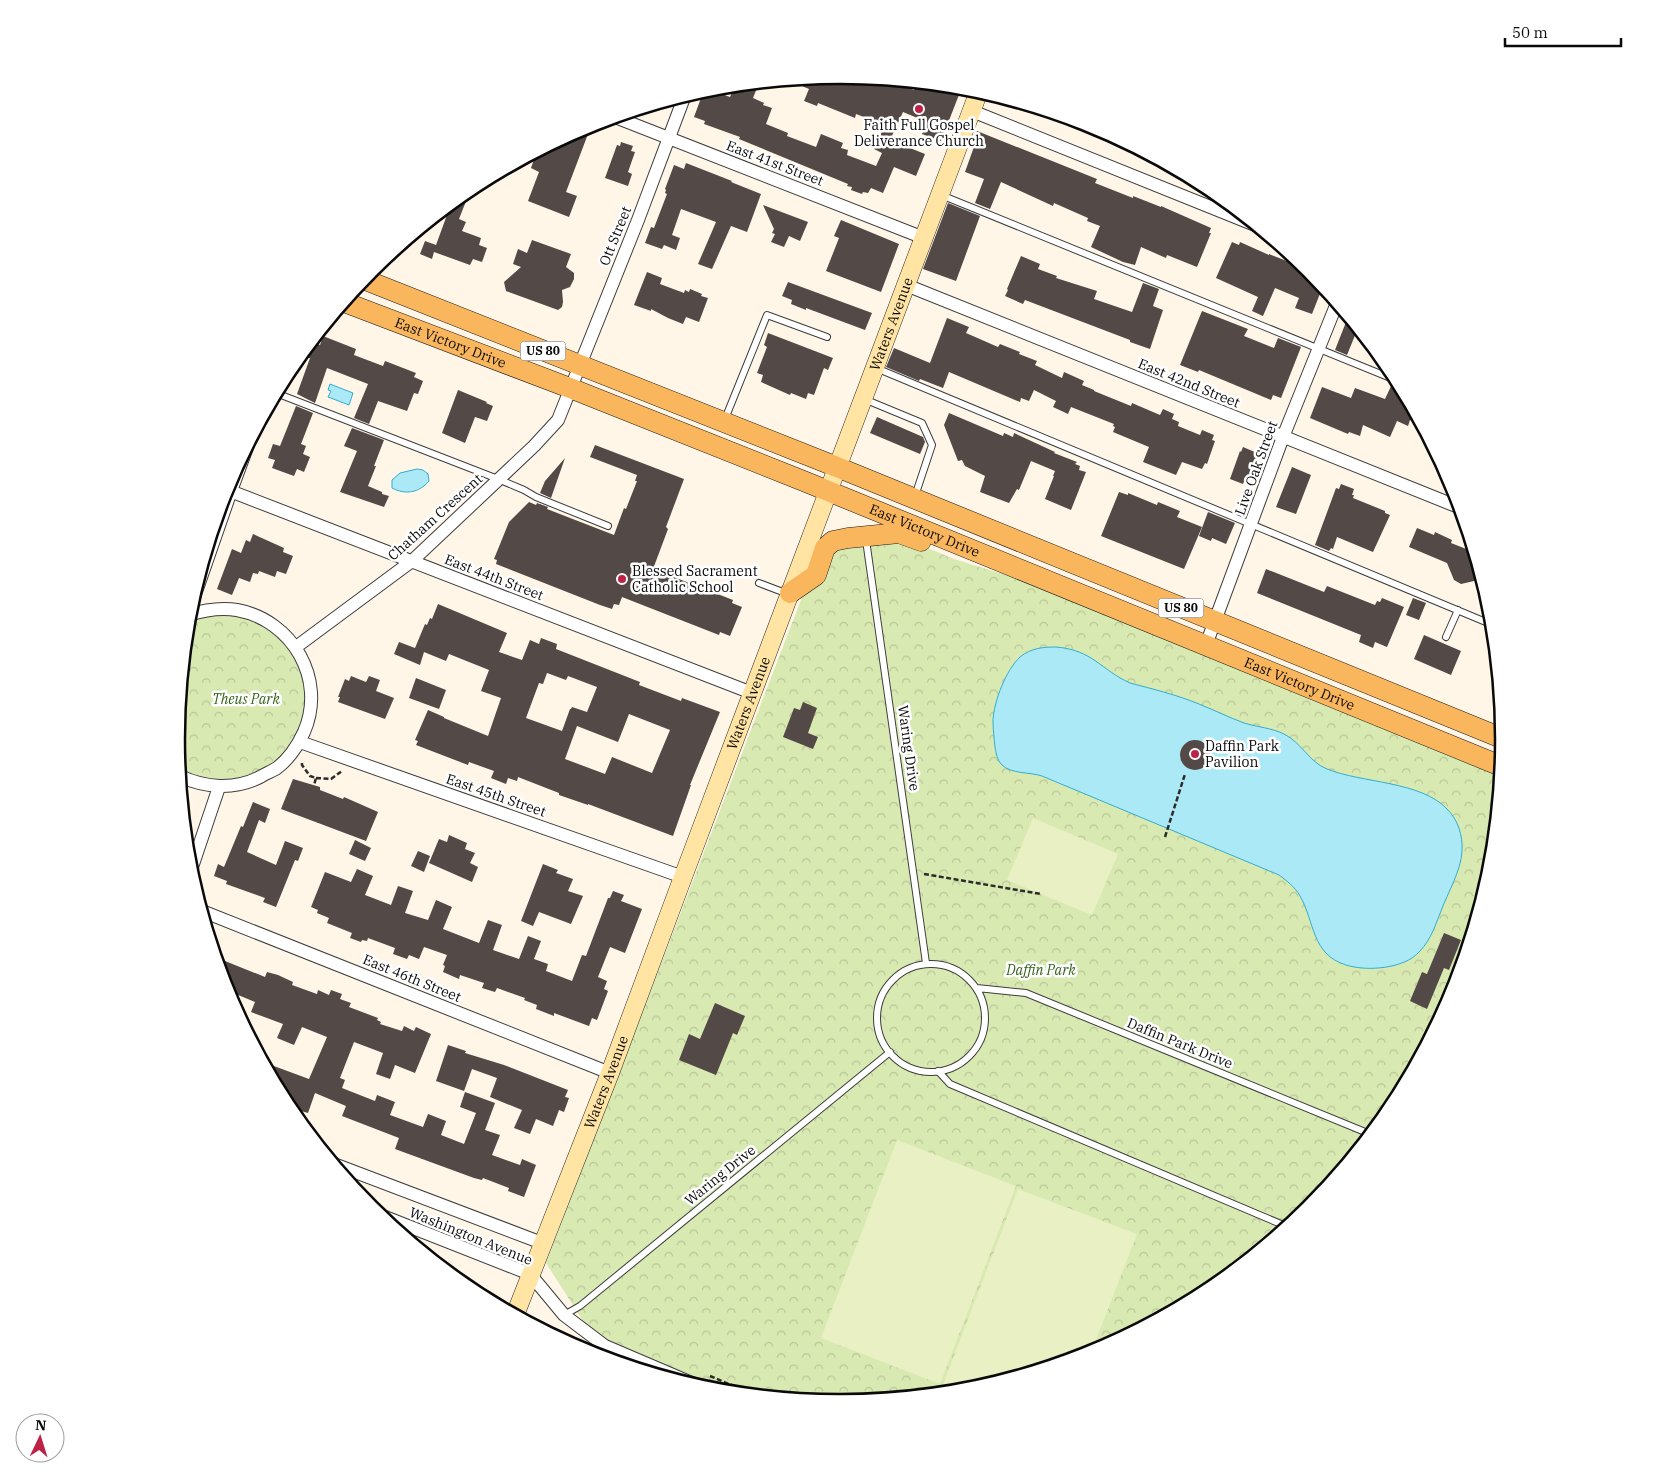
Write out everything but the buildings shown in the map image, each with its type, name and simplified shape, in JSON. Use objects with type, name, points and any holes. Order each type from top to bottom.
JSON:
[{"type":"main road","name":"Waters Avenue","points":[[517,1309],[610,1073],[977,98]]},
{"type":"main road","name":"East Victory Drive","points":[[371,282],[837,467],[1495,735]]},
{"type":"main road","name":"East Victory Drive","points":[[350,304],[570,388],[828,491],[1494,763]]},
{"type":"main road","points":[[789,594],[816,574],[825,548],[833,541],[866,536],[899,533],[986,563],[1020,569]]},
{"type":"street","name":"Ott Street","points":[[570,388],[682,103]]},
{"type":"street","points":[[972,111],[1238,218]]},
{"type":"street","name":"East 41st Street","points":[[624,121],[924,238]]},
{"type":"street","name":"East 42nd Street","points":[[906,285],[1451,504]]},
{"type":"street","name":"Live Oak Street","points":[[1206,645],[1283,437],[1334,309]]},
{"type":"street","name":"Chatham Crescent","points":[[296,647],[412,561],[534,446],[558,420],[570,388]]},
{"type":"street","name":"East 44th Street","points":[[233,492],[752,693]]},
{"type":"street","points":[[186,778],[204,785],[219,786],[250,782],[277,768],[303,743],[311,707],[309,676],[304,661],[286,635],[274,625],[251,613],[236,609],[220,608],[197,611]]},
{"type":"street","name":"East 45th Street","points":[[303,743],[683,877]]},
{"type":"street","points":[[195,856],[219,786]]},
{"type":"street","name":"East 46th Street","points":[[208,914],[610,1073]]},
{"type":"street","name":"Washington Avenue","points":[[345,1168],[542,1244]]},
{"type":"street","name":"Washington Avenue","points":[[397,1221],[530,1274],[564,1315],[605,1346],[654,1367]]},
{"type":"lane","points":[[940,195],[1386,376]]},
{"type":"lane","points":[[724,422],[767,315],[827,337]]},
{"type":"lane","points":[[875,368],[1485,621]]},
{"type":"lane","points":[[282,396],[498,479],[536,497],[608,526]]},
{"type":"lane","points":[[863,398],[922,423],[932,445],[914,499]]},
{"type":"lane","name":"Waring Drive","points":[[866,536],[926,964]]},
{"type":"lane","points":[[758,584],[789,594]]},
{"type":"lane","points":[[1446,637],[1458,610]]},
{"type":"lane","points":[[926,964],[941,964],[955,969],[968,977],[977,988],[984,1005],[986,1023],[981,1041],[970,1056],[955,1066],[938,1071],[924,1071],[911,1068],[899,1061],[890,1052],[881,1038],[877,1022],[878,1005],[885,989],[896,977],[910,968],[926,964]]},
{"type":"lane","name":"Daffin Park Drive","points":[[977,988],[1026,994],[1364,1132]]},
{"type":"lane","name":"Waring Drive","points":[[564,1315],[580,1306],[890,1052]]},
{"type":"lane","points":[[938,1071],[950,1084],[1281,1223]]},
{"type":"path","points":[[303,743],[302,766],[310,776],[331,779],[343,770],[347,759]]},
{"type":"path","points":[[1165,837],[1185,774]]},
{"type":"path","points":[[314,785],[316,778]]},
{"type":"path","points":[[914,872],[1041,894]]},
{"type":"green space","name":"Daffin Park","points":[[913,542],[954,559],[1042,586],[1494,774],[1490,825],[1473,909],[1445,990],[1428,1029],[1385,1103],[1360,1138],[1333,1171],[1303,1202],[1272,1232],[1239,1259],[1204,1284],[1130,1327],[1051,1359],[1010,1372],[926,1389],[883,1393],[797,1393],[754,1389],[692,1377],[592,1335],[546,1263],[804,592],[838,545]]},
{"type":"green space","name":"Theus Park","points":[[251,613],[304,661],[307,725],[277,768],[219,787],[186,778],[186,696],[196,615]]},
{"type":"green space","points":[[1033,818],[1118,854],[1092,915],[1007,880]]},
{"type":"green space","points":[[897,1140],[1016,1186],[940,1384],[821,1338]]},
{"type":"green space","points":[[1018,1189],[1137,1234],[1095,1342],[1010,1372],[942,1386]]},
{"type":"water","points":[[330,384],[353,393],[349,405],[328,397],[331,391],[328,390]]},
{"type":"water","points":[[417,469],[423,470],[428,474],[429,481],[425,485],[412,492],[402,492],[392,488],[392,480],[400,473]]},
{"type":"water","points":[[1046,647],[1069,649],[1088,656],[1130,683],[1165,692],[1244,723],[1284,734],[1296,742],[1315,762],[1327,769],[1422,793],[1436,800],[1447,809],[1457,823],[1461,834],[1461,859],[1457,874],[1435,927],[1422,949],[1405,962],[1389,967],[1362,968],[1346,965],[1335,960],[1320,945],[1300,896],[1279,875],[1042,776],[1010,770],[1002,765],[996,752],[993,720],[1002,686],[1010,670],[1024,654]]},
{"type":"place","name":"Faith Full Gospel Deliverance Church","points":[[919,109]]},
{"type":"place","name":"Blessed Sacrament Catholic School","points":[[622,579]]},
{"type":"place","name":"Daffin Park Pavilion","points":[[1195,754]]}]
